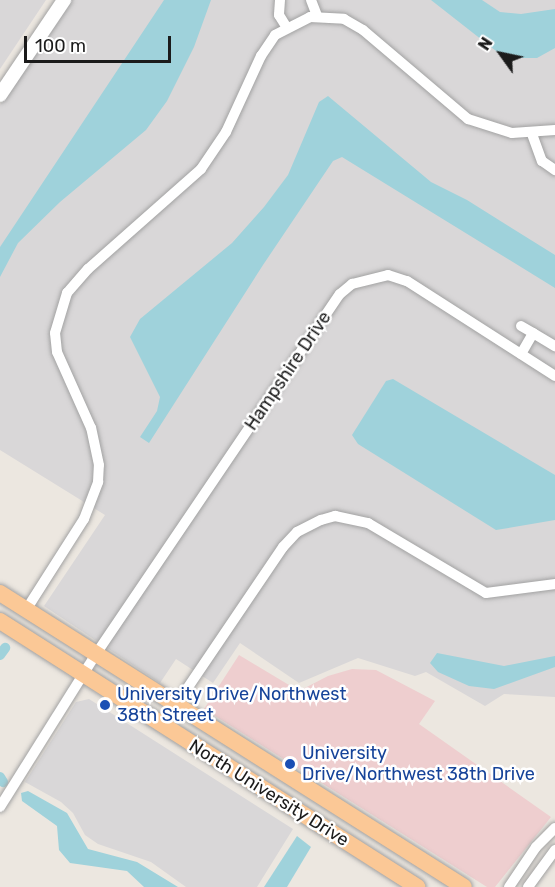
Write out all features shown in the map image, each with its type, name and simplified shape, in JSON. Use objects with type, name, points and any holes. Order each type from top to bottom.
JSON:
[{"type":"main road","name":"North University Drive","points":[[0,593],[464,887]]},
{"type":"main road","name":"North University Drive","points":[[0,621],[417,887]]},
{"type":"main road","points":[[309,819],[323,797]]},
{"type":"main road","points":[[331,833],[345,810]]},
{"type":"street","points":[[0,95],[64,0]]},
{"type":"street","points":[[280,0],[279,15],[286,26]]},
{"type":"street","points":[[311,0],[317,16]]},
{"type":"street","points":[[26,610],[84,519],[98,482],[99,465],[91,428],[57,352],[55,333],[67,293],[88,269],[201,170],[226,132],[261,56],[275,35],[286,26],[317,16],[344,19],[363,30],[468,119],[500,131],[532,134],[551,131]]},
{"type":"street","points":[[532,134],[542,161],[555,170]]},
{"type":"street","name":"Hampshire Drive","points":[[0,807],[96,654],[340,294],[352,284],[388,275],[407,281],[555,376]]},
{"type":"street","points":[[521,326],[555,346]]},
{"type":"street","points":[[521,354],[533,333]]},
{"type":"street","points":[[176,705],[283,547],[297,532],[321,520],[343,517],[368,523],[486,593],[555,584]]},
{"type":"street","points":[[508,887],[555,828]]},
{"type":"street","points":[[528,887],[555,850]]},
{"type":"street","points":[[522,867],[536,875]]},
{"type":"shaded area","points":[[0,0],[46,0],[0,69]]},
{"type":"shaded area","points":[[70,0],[555,0],[555,697],[504,694],[485,706],[426,672],[415,676],[358,658],[299,683],[240,643],[213,683],[176,659],[160,683],[44,606],[105,515],[0,450],[0,105]]},
{"type":"shaded area","points":[[239,655],[299,691],[328,676],[352,669],[376,670],[435,701],[419,724],[551,817],[495,887],[487,887],[204,709]]},
{"type":"shaded area","points":[[89,699],[293,829],[257,887],[186,887],[151,862],[98,844],[85,835],[73,813],[61,802],[25,782],[76,702]]},
{"type":"water","points":[[164,0],[211,0],[194,47],[167,101],[146,130],[60,202],[18,243],[0,277],[0,247]]},
{"type":"water","points":[[431,0],[482,0],[500,12],[521,14],[555,9],[555,48],[537,58],[505,58]]},
{"type":"water","points":[[328,96],[431,182],[467,200],[555,255],[555,288],[342,157],[333,161],[149,443],[140,437],[157,411],[160,397],[130,337],[140,319],[232,243],[264,207],[288,175],[319,102]]},
{"type":"water","points":[[393,379],[555,475],[555,520],[496,530],[358,444],[352,435],[386,381]]},
{"type":"water","points":[[437,653],[504,666],[555,656],[555,667],[494,689],[469,686],[438,672],[430,663]]},
{"type":"water","points":[[28,791],[67,813],[88,849],[137,862],[178,887],[144,887],[127,871],[70,863],[59,850],[57,826],[22,801],[21,793]]},
{"type":"water","points":[[297,836],[311,847],[287,887],[264,887]]},
{"type":"waterway","points":[[0,655],[5,648]]},
{"type":"waterway","points":[[0,777],[3,782]]},
{"type":"place","name":"University Drive/Northwest 38th Street","points":[[105,705]]},
{"type":"place","name":"University Drive/Northwest 38th Drive","points":[[290,764]]}]
